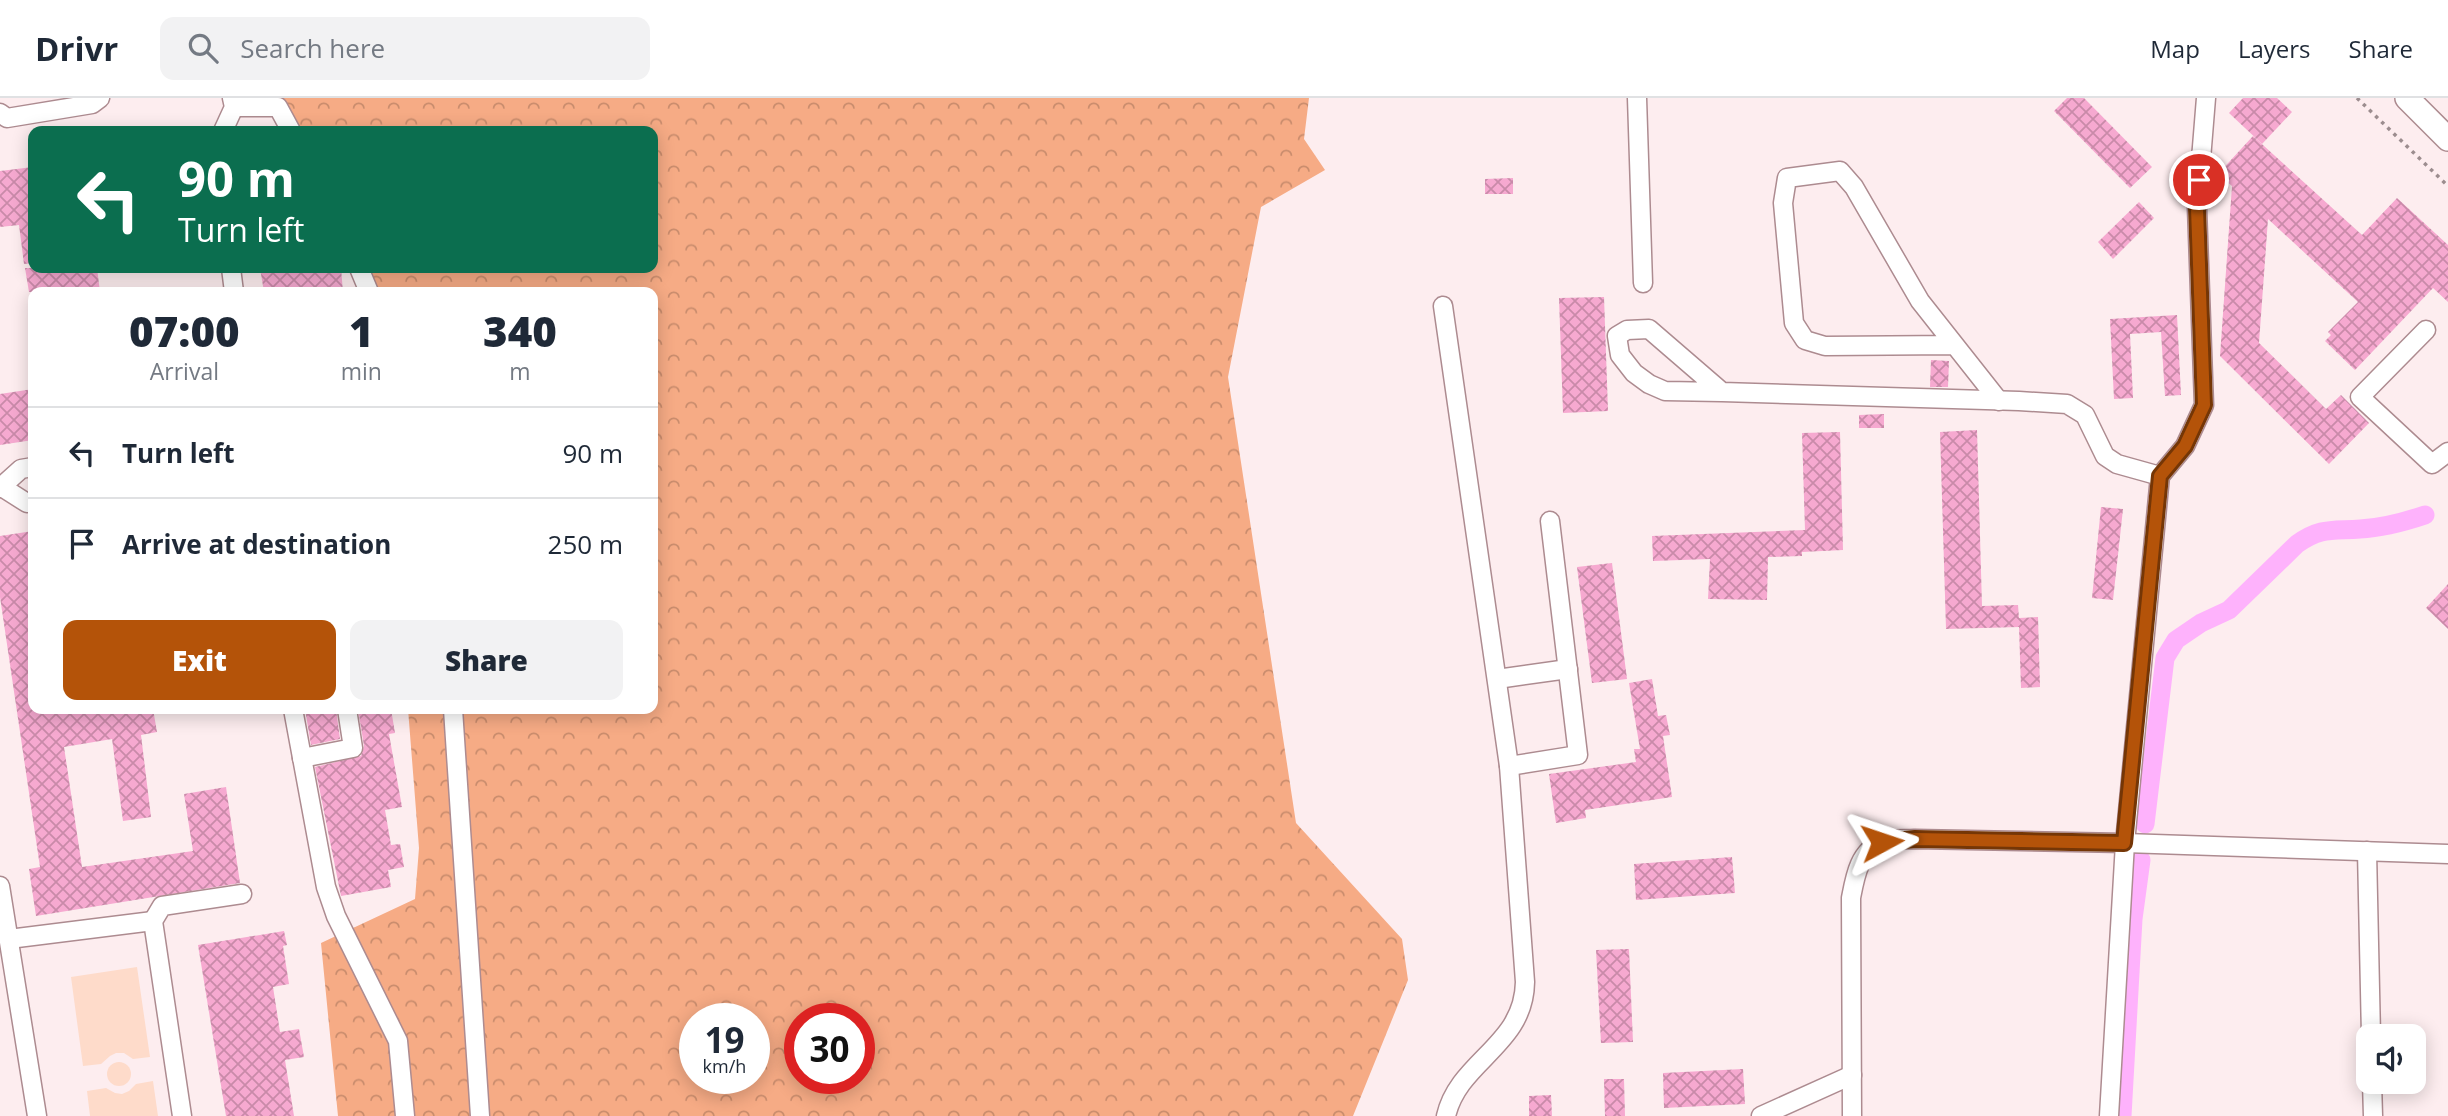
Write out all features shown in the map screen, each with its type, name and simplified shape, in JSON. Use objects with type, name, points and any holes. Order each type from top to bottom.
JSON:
[{"type":"main road","points":[[2407,98],[2448,139]]},
{"type":"street","points":[[0,113],[7,118],[92,104],[100,98]]},
{"type":"street","points":[[1637,98],[1643,283]]},
{"type":"street","points":[[2109,1116],[2124,843],[2160,476],[2185,446],[2204,405],[2197,208],[2206,98]]},
{"type":"street","points":[[225,126],[233,103],[278,107],[288,126]]},
{"type":"street","points":[[1954,345],[1825,346],[1805,340],[1794,323],[1783,203],[1787,178],[1840,171],[1854,187],[1920,302],[1999,401]]},
{"type":"street","points":[[1443,306],[1509,766],[1525,999],[1500,1043],[1463,1079],[1451,1097],[1446,1116]]},
{"type":"street","points":[[1722,392],[1648,329],[1626,330],[1617,336],[1620,355],[1634,373],[1665,391],[2067,404],[2085,415],[2105,456],[2117,464],[2160,476]]},
{"type":"street","points":[[2426,330],[2360,397],[2432,464],[2448,452]]},
{"type":"street","points":[[28,468],[21,469],[1,488],[28,503]]},
{"type":"street","points":[[1509,766],[1578,755],[1550,521]]},
{"type":"street","points":[[1497,679],[1568,669]]},
{"type":"street","points":[[294,714],[326,887],[336,916],[398,1041],[405,1116]]},
{"type":"street","points":[[302,758],[353,748],[348,714]]},
{"type":"street","points":[[453,714],[480,1116]]},
{"type":"street","points":[[1852,1116],[1851,898],[1856,872],[1866,854],[1882,842],[1915,839],[2124,843],[2448,854]]},
{"type":"street","points":[[2367,850],[2371,1024]]},
{"type":"street","points":[[0,886],[37,1116]]},
{"type":"street","points":[[182,1116],[153,921],[162,906],[242,894]]},
{"type":"street","points":[[9,939],[153,921]]},
{"type":"street","points":[[1761,1116],[1852,1075]]},
{"type":"street","points":[[2372,1094],[2373,1116]]},
{"type":"path","points":[[2357,98],[2448,186]]},
{"type":"shaded area","points":[[137,967],[150,1057],[133,1059],[124,1053],[116,1053],[101,1064],[83,1066],[71,977]]},
{"type":"shaded area","points":[[119,1062],[127,1066],[131,1074],[127,1082],[119,1086],[111,1082],[107,1074],[111,1066]]},
{"type":"shaded area","points":[[153,1081],[158,1116],[90,1116],[87,1091],[106,1088],[122,1094],[136,1084]]},
{"type":"green space","points":[[277,98],[1309,98],[1304,139],[1325,170],[1261,207],[1228,377],[1296,823],[1402,939],[1408,980],[1353,1116],[338,1116],[321,943],[415,899],[419,848],[408,714],[658,714],[658,287],[376,287],[369,273],[658,273],[658,126],[293,126]]},
{"type":"building","points":[[2067,98],[2084,98],[2152,167],[2130,188],[2054,111]]},
{"type":"building","points":[[2243,98],[2277,98],[2292,112],[2262,144],[2229,113]]},
{"type":"building","points":[[2253,136],[2362,235],[2397,198],[2448,245],[2448,302],[2433,288],[2355,370],[2325,341],[2331,335],[2328,332],[2358,302],[2268,219],[2259,343],[2326,409],[2341,395],[2369,423],[2329,464],[2220,356],[2232,186],[2218,174]]},
{"type":"building","points":[[28,168],[28,264],[24,264],[19,225],[0,227],[0,171]]},
{"type":"building","points":[[1513,178],[1513,194],[1485,194],[1485,179]]},
{"type":"building","points":[[2139,202],[2154,218],[2113,259],[2098,242]]},
{"type":"building","points":[[25,268],[28,268],[28,273],[98,273],[99,287],[28,287]]},
{"type":"building","points":[[261,273],[341,273],[343,287],[263,287]]},
{"type":"building","points":[[1604,297],[1608,411],[1563,413],[1559,298]]},
{"type":"building","points":[[2177,315],[2181,395],[2165,396],[2161,332],[2130,334],[2133,398],[2114,399],[2110,319]]},
{"type":"building","points":[[1931,360],[1949,361],[1948,387],[1930,387]]},
{"type":"building","points":[[28,390],[28,441],[0,445],[0,394]]},
{"type":"building","points":[[1884,414],[1884,428],[1859,428],[1859,415]]},
{"type":"building","points":[[1977,430],[1982,606],[2018,605],[2019,618],[2038,617],[2040,687],[2021,688],[2019,627],[1946,629],[1940,432]]},
{"type":"building","points":[[1840,432],[1843,550],[1802,552],[1802,556],[1768,557],[1767,600],[1708,599],[1710,559],[1653,561],[1652,536],[1805,530],[1802,433]]},
{"type":"building","points":[[2101,507],[2123,509],[2113,600],[2092,598]]},
{"type":"building","points":[[28,532],[28,714],[154,714],[157,732],[141,735],[151,817],[123,821],[112,739],[64,747],[82,867],[193,851],[184,794],[226,787],[240,883],[36,916],[29,869],[40,867],[0,597],[0,536]]},
{"type":"building","points":[[1612,563],[1627,679],[1592,683],[1577,567]]},
{"type":"building","points":[[2448,584],[2448,629],[2426,608]]},
{"type":"building","points":[[1652,679],[1658,716],[1666,715],[1670,735],[1663,736],[1672,797],[1585,810],[1586,818],[1556,823],[1549,774],[1636,762],[1634,749],[1640,749],[1629,683]]},
{"type":"building","points":[[306,714],[337,714],[340,739],[311,745]]},
{"type":"building","points":[[359,714],[392,714],[395,733],[389,734],[402,807],[385,810],[391,845],[400,844],[404,867],[388,870],[391,887],[341,896],[315,767],[361,756],[364,746]]},
{"type":"building","points":[[1732,857],[1735,893],[1636,900],[1634,864]]},
{"type":"building","points":[[284,931],[287,945],[283,946],[289,984],[273,987],[280,1032],[299,1029],[304,1057],[285,1060],[294,1116],[226,1116],[198,945]]},
{"type":"building","points":[[1629,949],[1633,1042],[1601,1043],[1596,950]]},
{"type":"building","points":[[1743,1069],[1745,1104],[1664,1108],[1663,1073]]},
{"type":"building","points":[[1604,1079],[1624,1079],[1625,1116],[1605,1116]]},
{"type":"building","points":[[1551,1095],[1552,1116],[1529,1116],[1529,1096]]},
{"type":"waterway","points":[[2145,824],[2165,658],[2176,640],[2201,623],[2229,610],[2305,539],[2327,531],[2376,527],[2425,515]]},
{"type":"waterway","points":[[2122,1116],[2133,919],[2141,860]]},
{"type":"route","points":[[1882,842],[1915,839],[2124,843],[2160,476],[2185,446],[2204,405],[2197,208],[2199,180]]}]
